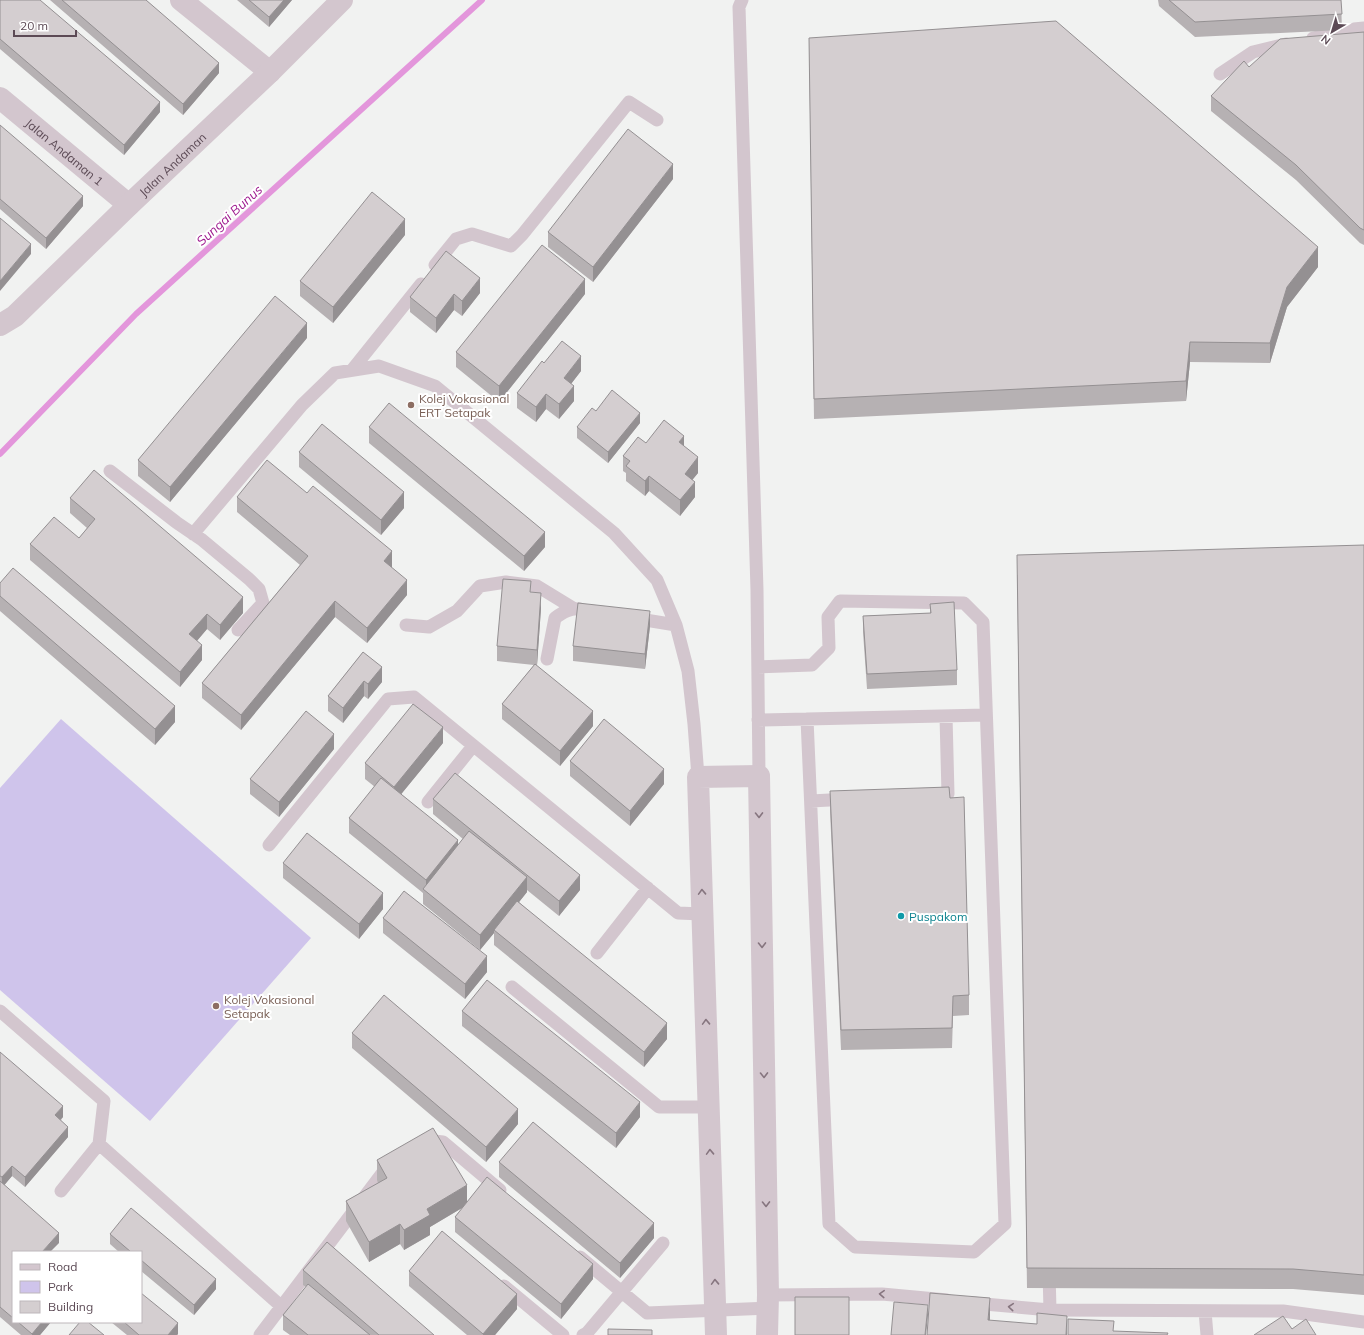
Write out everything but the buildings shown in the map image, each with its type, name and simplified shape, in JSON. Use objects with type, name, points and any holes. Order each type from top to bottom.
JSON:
[{"type":"street","points":[[181,0],[270,72]]},
{"type":"street","name":"Jalan Andaman","points":[[0,325],[15,316],[129,205],[270,72],[342,0]]},
{"type":"street","name":"Jalan Andaman 1","points":[[0,98],[129,205]]},
{"type":"street","points":[[716,1335],[698,777],[759,776],[768,1301],[767,1335]]},
{"type":"lane","points":[[742,0],[739,7],[757,582],[759,776]]},
{"type":"lane","points":[[1220,74],[1253,52],[1364,28]]},
{"type":"lane","points":[[352,370],[456,239],[472,234],[511,246],[522,235],[629,102],[657,120]]},
{"type":"lane","points":[[193,534],[302,405],[335,373],[379,366],[435,386],[614,533],[657,580],[676,625],[688,671],[698,777]]},
{"type":"lane","points":[[110,472],[193,534],[249,579],[259,590],[263,603],[238,630]]},
{"type":"lane","points":[[406,625],[429,627],[457,611],[480,586],[506,582],[537,586],[573,608],[595,612]]},
{"type":"lane","points":[[758,667],[812,665],[829,648],[828,617],[840,601],[964,603],[983,622],[1005,1224],[974,1252],[855,1247],[829,1224],[807,719]]},
{"type":"lane","points":[[547,659],[555,618],[563,612],[573,608]]},
{"type":"lane","points":[[617,616],[676,625]]},
{"type":"lane","points":[[269,845],[388,699],[414,697],[678,913],[702,914]]},
{"type":"lane","points":[[925,795],[948,794],[946,716]]},
{"type":"lane","points":[[758,720],[986,716]]},
{"type":"lane","points":[[428,802],[473,746]]},
{"type":"lane","points":[[811,801],[857,798]]},
{"type":"lane","points":[[597,953],[648,888]]},
{"type":"lane","points":[[512,987],[659,1107],[708,1107]]},
{"type":"lane","points":[[0,1011],[104,1101],[99,1144],[61,1191]]},
{"type":"lane","points":[[415,1142],[422,1140],[443,1142],[508,1197]]},
{"type":"lane","points":[[99,1144],[282,1307]]},
{"type":"lane","points":[[260,1335],[397,1154]]},
{"type":"lane","points":[[583,1335],[587,1333],[663,1243]]},
{"type":"lane","points":[[568,1247],[647,1313],[716,1309],[768,1301],[882,1294],[1050,1310],[1283,1311],[1364,1322]]},
{"type":"lane","points":[[1049,1262],[1050,1310]]},
{"type":"lane","points":[[497,1280],[563,1335]]},
{"type":"lane","points":[[1204,1311],[1207,1335]]},
{"type":"green space","points":[[61,719],[311,938],[150,1121],[0,990],[0,788]]},
{"type":"waterway","name":"Sungai Bunus","points":[[0,454],[136,314],[482,0]]},
{"type":"place","name":"Kolej Vokasional ERT Setapak","points":[[411,405]]},
{"type":"place","name":"Puspakom","points":[[901,916]]},
{"type":"place","name":"Kolej Vokasional Setapak","points":[[216,1006]]}]
